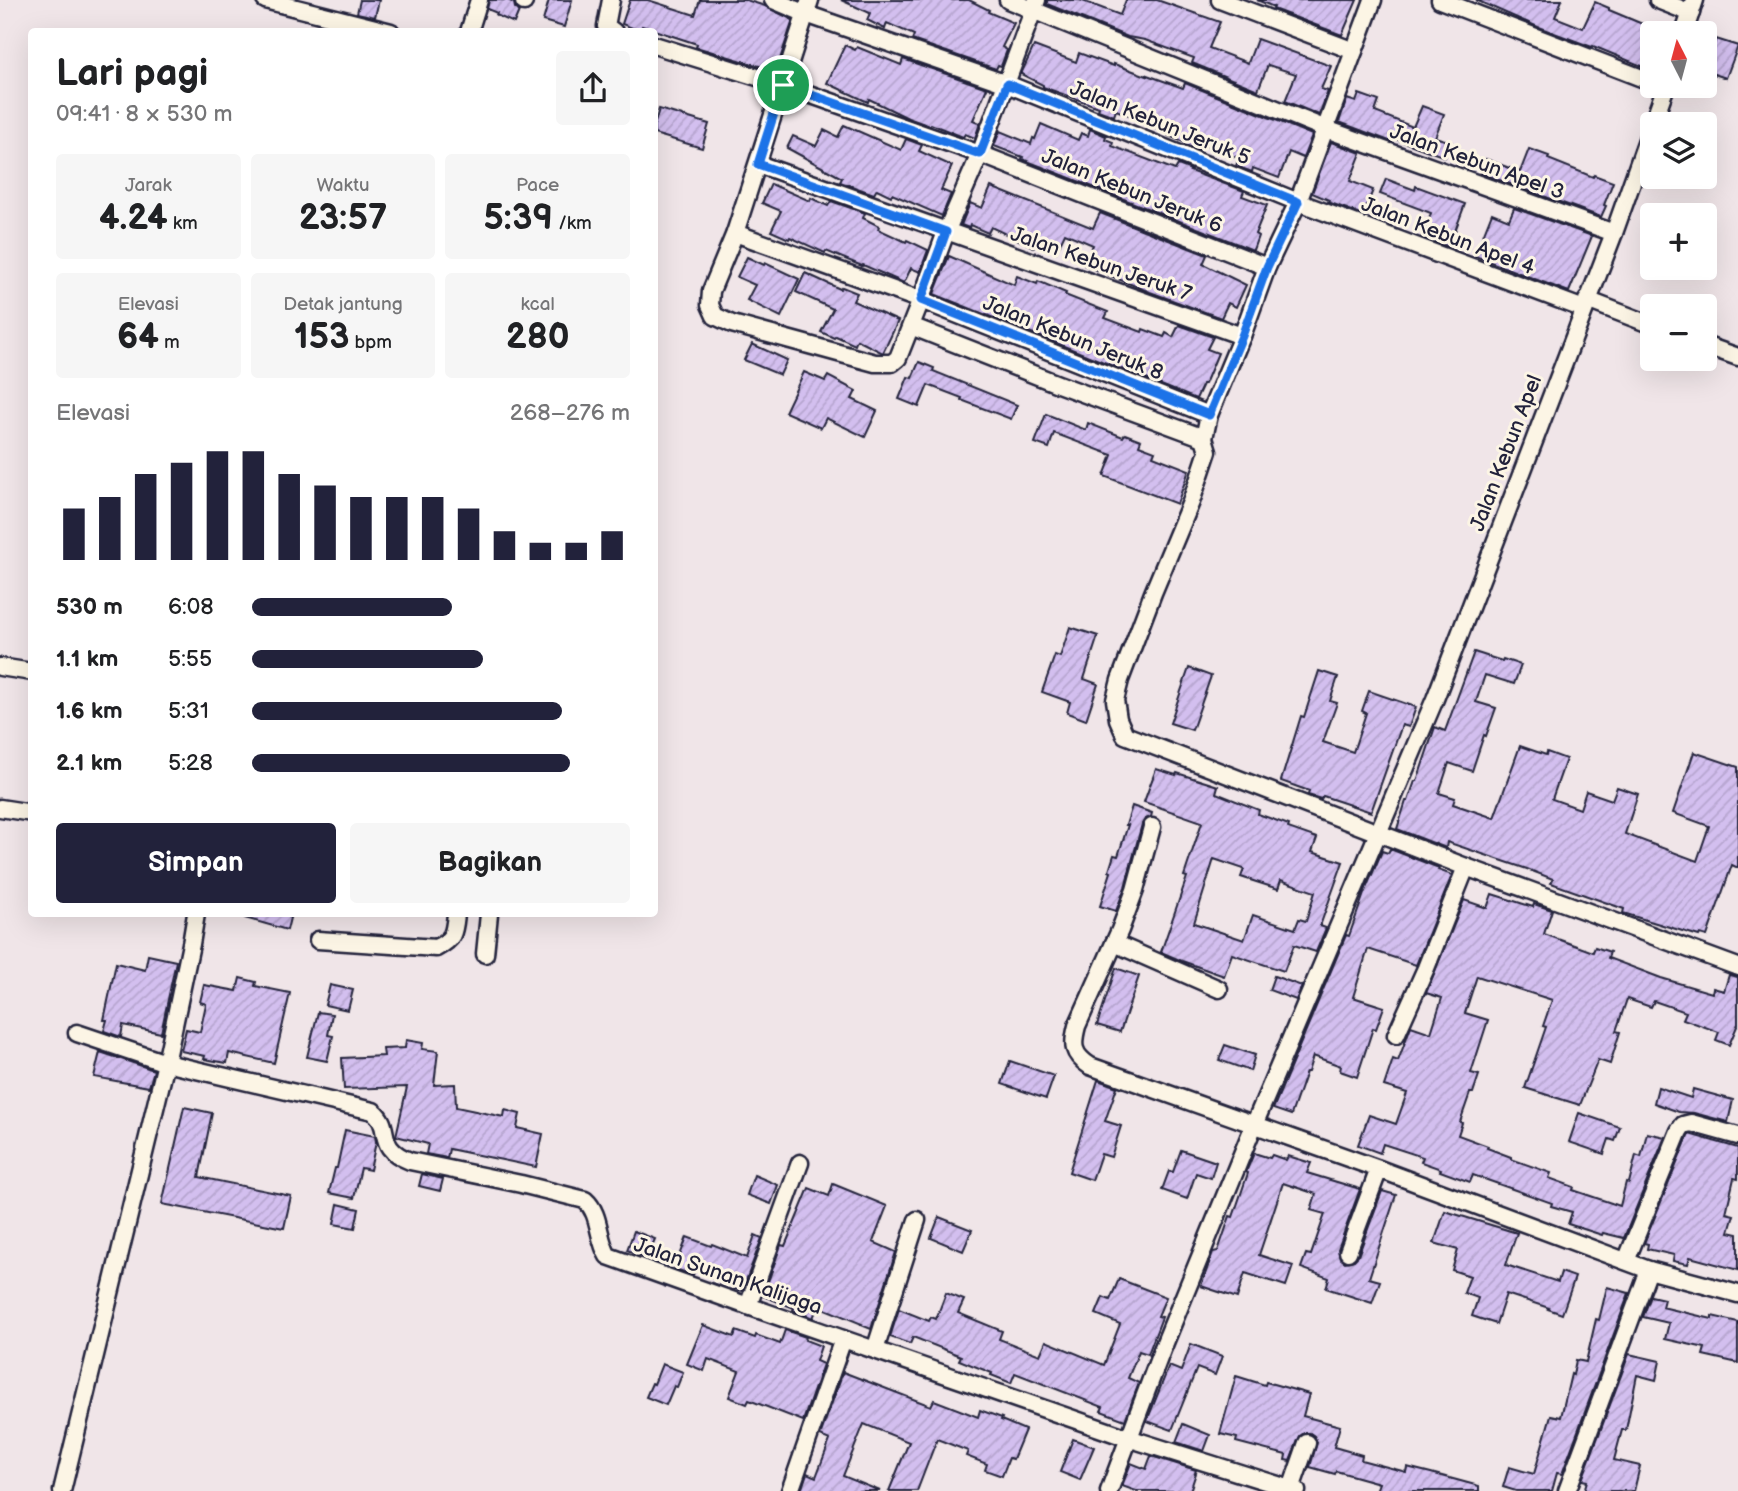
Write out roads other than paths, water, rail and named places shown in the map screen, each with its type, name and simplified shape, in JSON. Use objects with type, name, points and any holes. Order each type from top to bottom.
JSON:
[{"type":"street","points":[[265,0],[375,28]]},
{"type":"street","points":[[470,28],[479,0]]},
{"type":"street","points":[[609,28],[606,26],[611,0]]},
{"type":"street","name":"Jalan Kebun Jeruk 5","points":[[773,0],[808,7],[1298,202]]},
{"type":"street","name":"Jalan Kebun Apel 3","points":[[1008,0],[1035,5],[1326,130],[1614,233]]},
{"type":"street","points":[[1220,0],[1354,51]]},
{"type":"street","points":[[1373,0],[1298,202],[1267,267],[1209,415],[1204,438],[1208,451],[1191,502],[1120,680],[1115,700],[1118,719],[1125,735],[1466,867],[1738,967]]},
{"type":"street","points":[[1440,0],[1640,77]]},
{"type":"street","points":[[1658,0],[1693,7]]},
{"type":"street","points":[[808,7],[735,233],[711,291],[709,305],[715,316],[732,324],[875,363],[892,363],[898,358],[946,232],[980,154],[1035,5]]},
{"type":"street","name":"Jalan Kebun Jeruk 6","points":[[658,46],[783,85],[980,154],[1267,267]]},
{"type":"street","name":"Jalan Kebun Apel","points":[[1109,1491],[1162,1350],[1254,1125],[1435,699],[1614,233],[1657,98]]},
{"type":"street","name":"Jalan Kebun Jeruk 7","points":[[758,164],[1242,336]]},
{"type":"street","name":"Jalan Kebun Apel 4","points":[[1298,202],[1640,321]]},
{"type":"street","name":"Jalan Kebun Jeruk 8","points":[[735,233],[921,300],[1209,415]]},
{"type":"street","points":[[911,326],[1204,438]]},
{"type":"street","points":[[1717,350],[1738,357]]},
{"type":"street","points":[[0,667],[28,671]]},
{"type":"street","points":[[0,808],[28,812]]},
{"type":"street","points":[[1152,827],[1135,890],[1077,1026],[1073,1042],[1081,1060],[1090,1066],[1379,1169],[1649,1270],[1738,1294]]},
{"type":"street","points":[[1396,1035],[1466,867]]},
{"type":"street","points":[[62,1491],[166,1063],[195,917]]},
{"type":"street","points":[[318,940],[436,948],[449,941],[456,917]]},
{"type":"street","points":[[485,954],[489,917]]},
{"type":"street","points":[[1114,943],[1219,989]]},
{"type":"street","points":[[76,1033],[166,1063]]},
{"type":"street","name":"Jalan Sunan Kalijaga","points":[[166,1063],[373,1111],[379,1115],[389,1147],[396,1156],[585,1200],[592,1206],[608,1256],[1128,1438],[1294,1490]]},
{"type":"street","points":[[1626,1261],[1683,1125],[1691,1123],[1738,1136]]},
{"type":"street","points":[[748,1306],[800,1163]]},
{"type":"street","points":[[1348,1252],[1379,1169]]},
{"type":"street","points":[[875,1350],[918,1220]]},
{"type":"street","points":[[1567,1491],[1649,1270]]},
{"type":"street","points":[[790,1491],[843,1339]]},
{"type":"street","points":[[1294,1490],[1307,1443]]}]
